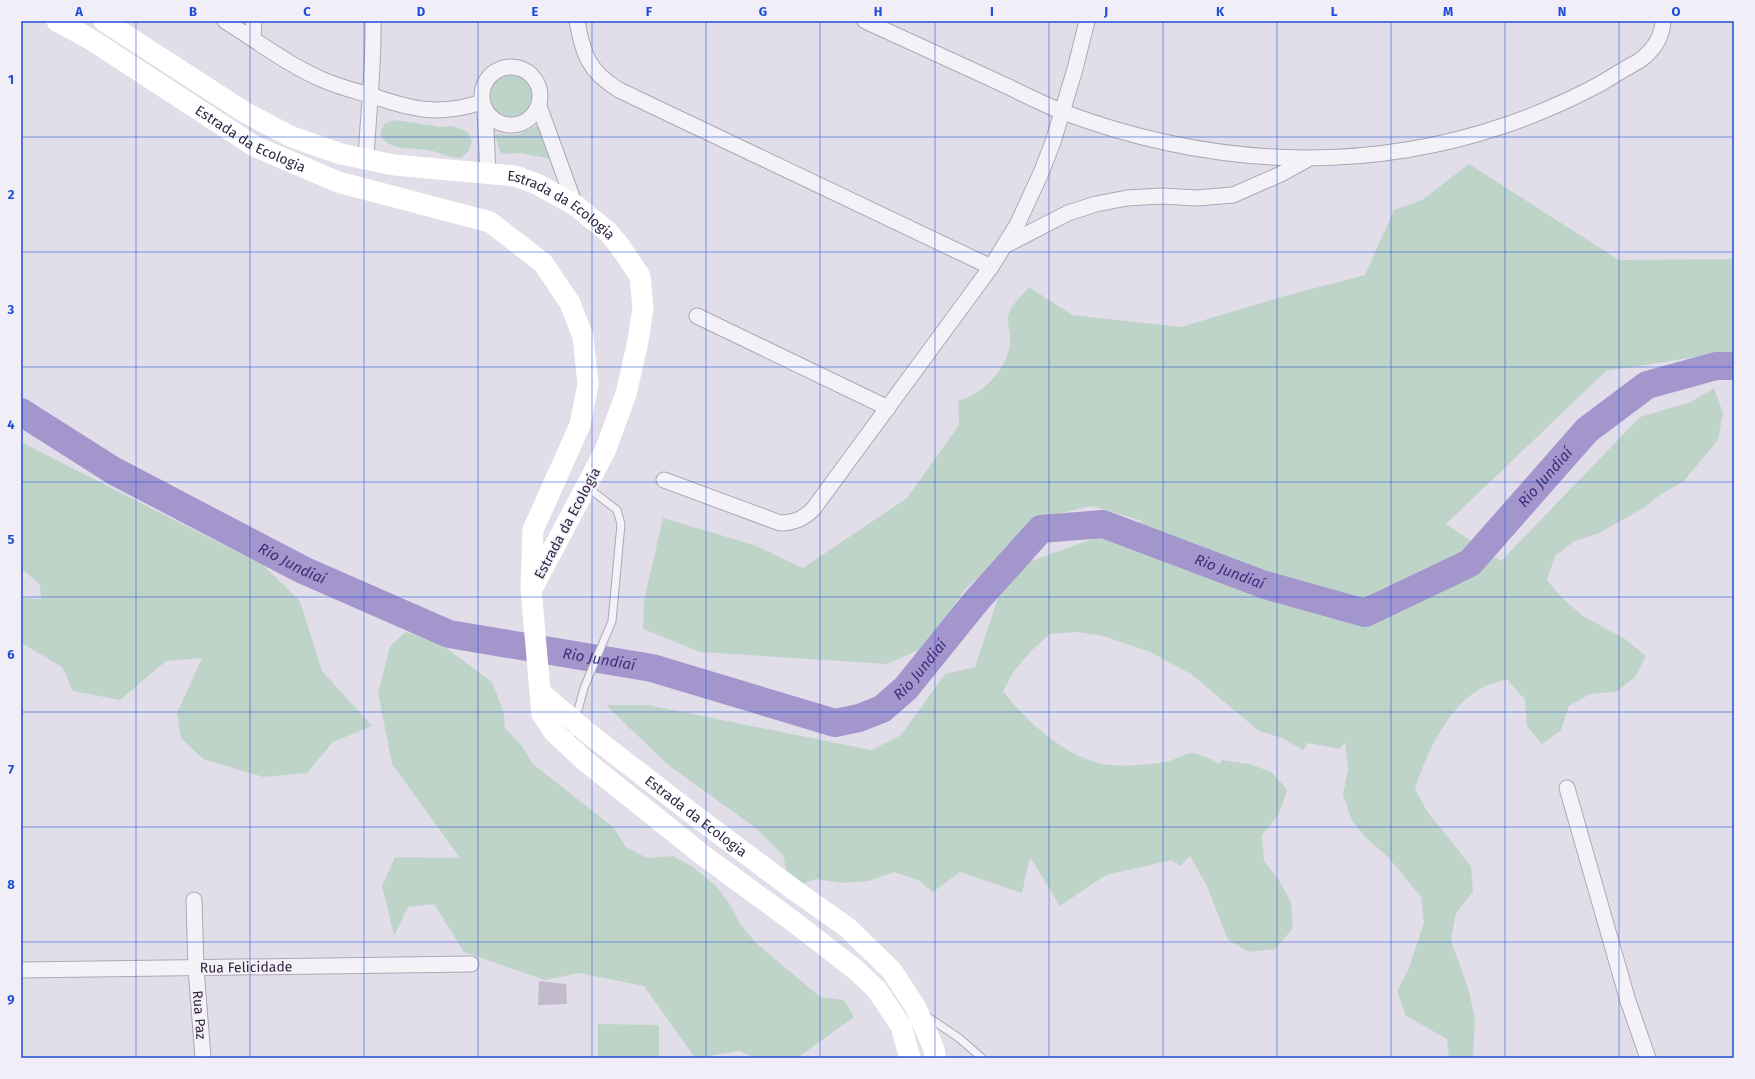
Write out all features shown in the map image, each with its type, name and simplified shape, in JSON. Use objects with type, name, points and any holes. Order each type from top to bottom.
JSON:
[{"type":"street","name":"Estrada da Ecologia","points":[[57,21],[90,39],[254,146],[338,182],[490,222],[543,263],[570,303],[583,337],[588,384],[580,425],[533,530],[531,589]]},
{"type":"street","name":"Estrada da Ecologia","points":[[104,21],[268,126],[316,146],[366,160],[394,165],[488,172],[522,178],[557,194],[575,205],[608,232],[640,276],[643,308],[638,341],[626,394],[605,451],[531,589]]},
{"type":"street","points":[[225,21],[306,72],[336,86],[402,106],[450,111],[484,106]]},
{"type":"street","points":[[253,39],[254,21]]},
{"type":"street","points":[[366,160],[372,96],[373,21]]},
{"type":"street","points":[[577,21],[582,48],[588,60],[603,78],[619,90],[991,267]]},
{"type":"street","points":[[865,21],[1062,111],[1122,131],[1192,148],[1262,157],[1308,159],[1369,155],[1440,143],[1480,133],[1539,112],[1576,95],[1647,56],[1658,41],[1663,21]]},
{"type":"street","points":[[664,480],[780,522],[797,521],[814,508],[991,267],[1004,246],[1028,202],[1041,173],[1075,69],[1087,21]]},
{"type":"street","points":[[484,106],[490,117],[505,125],[514,126],[529,120],[539,106],[541,98],[537,81],[525,70],[509,66],[493,72],[483,86],[484,106],[488,172]]},
{"type":"street","points":[[539,106],[575,205]]},
{"type":"street","points":[[1004,246],[1068,213],[1096,204],[1134,197],[1162,196],[1197,198],[1233,195],[1281,174],[1308,159]]},
{"type":"street","points":[[697,316],[888,408]]},
{"type":"street","points":[[531,589],[541,693]]},
{"type":"street","name":"Estrada da Ecologia","points":[[541,693],[575,722],[694,815],[848,928],[892,971],[916,1008],[934,1049],[935,1058]]},
{"type":"street","name":"Estrada da Ecologia","points":[[541,693],[542,714],[554,732],[584,760],[704,856],[856,970],[877,990],[901,1026],[910,1058]]},
{"type":"street","points":[[1567,788],[1628,1001],[1648,1058]]},
{"type":"street","name":"Rua Paz","points":[[194,900],[196,968],[203,1058]]},
{"type":"street","name":"Rua Felicidade","points":[[21,970],[472,964]]},
{"type":"lane","points":[[569,745],[584,688],[612,621],[620,524],[617,510],[587,487]]},
{"type":"lane","points":[[916,1008],[959,1038],[982,1058]]},
{"type":"green space","points":[[511,73],[523,77],[529,83],[533,95],[529,107],[523,113],[511,117],[499,113],[493,107],[489,95],[493,83],[499,77]]},
{"type":"green space","points":[[395,120],[441,127],[452,126],[468,132],[472,142],[468,152],[461,158],[428,150],[394,146],[388,144],[380,134],[385,123]]},
{"type":"green space","points":[[539,125],[550,159],[521,153],[501,154],[495,136],[496,134],[520,134]]},
{"type":"green space","points":[[1469,164],[1619,260],[1734,259],[1734,351],[1606,371],[1446,524],[1501,561],[1640,417],[1691,402],[1714,388],[1723,413],[1718,440],[1683,482],[1661,494],[1642,509],[1599,533],[1573,542],[1555,556],[1547,580],[1562,598],[1583,616],[1625,639],[1646,656],[1635,677],[1616,692],[1590,694],[1569,706],[1561,730],[1542,744],[1527,726],[1525,700],[1507,679],[1481,688],[1458,707],[1448,719],[1432,746],[1420,775],[1415,789],[1427,811],[1471,866],[1473,892],[1456,913],[1451,940],[1469,991],[1475,1020],[1473,1058],[1449,1058],[1447,1039],[1406,1016],[1397,991],[1408,970],[1424,923],[1421,897],[1388,857],[1367,839],[1352,821],[1343,795],[1348,769],[1345,742],[1340,749],[1308,743],[1303,750],[1282,738],[1259,731],[1191,674],[1150,652],[1103,636],[1076,632],[1050,634],[1032,650],[1014,671],[1003,691],[1012,703],[1035,726],[1061,746],[1090,760],[1111,765],[1142,765],[1168,761],[1191,753],[1206,757],[1219,764],[1222,760],[1249,764],[1272,772],[1287,790],[1279,814],[1262,835],[1264,861],[1279,880],[1291,902],[1293,928],[1275,949],[1249,952],[1228,940],[1207,886],[1190,856],[1180,866],[1172,860],[1106,875],[1060,906],[1030,857],[1022,893],[960,872],[933,892],[918,880],[894,872],[869,881],[842,883],[816,879],[790,888],[783,855],[757,829],[667,764],[606,705],[648,705],[871,750],[901,735],[945,674],[975,667],[998,598],[1026,563],[1142,521],[1092,506],[1044,517],[965,589],[927,646],[887,664],[700,652],[643,629],[644,600],[663,518],[754,545],[803,568],[907,498],[959,425],[958,401],[967,398],[985,387],[993,379],[1005,361],[1010,342],[1008,320],[1009,313],[1016,301],[1029,287],[1072,315],[1181,327],[1281,297],[1365,275],[1394,210],[1422,200]]},
{"type":"green space","points":[[21,442],[263,565],[300,601],[322,671],[372,726],[333,742],[307,773],[263,777],[203,759],[181,738],[177,713],[202,658],[166,661],[120,700],[73,691],[62,667],[23,644],[21,640],[21,598],[41,599],[40,585],[21,568]]},
{"type":"green space","points":[[406,632],[438,642],[492,682],[504,713],[505,728],[522,746],[533,764],[614,828],[626,847],[647,858],[673,856],[693,867],[715,885],[729,903],[741,925],[756,943],[820,997],[844,1000],[854,1017],[797,1058],[755,1058],[740,1051],[695,1058],[644,986],[579,973],[545,980],[464,952],[434,904],[408,907],[394,936],[382,886],[395,857],[460,858],[392,764],[378,693],[390,646]]},
{"type":"green space","points":[[598,1024],[659,1025],[659,1058],[598,1058]]},
{"type":"building","points":[[539,981],[566,984],[567,1004],[538,1005]]},
{"type":"waterway","name":"Rio Jundiaí","points":[[21,412],[114,471],[303,570],[449,634],[652,668],[835,723],[859,718],[882,709],[906,688],[977,600],[1041,529],[1103,524],[1265,585],[1365,613],[1470,563],[1587,430],[1647,385],[1716,366],[1734,366]]}]
